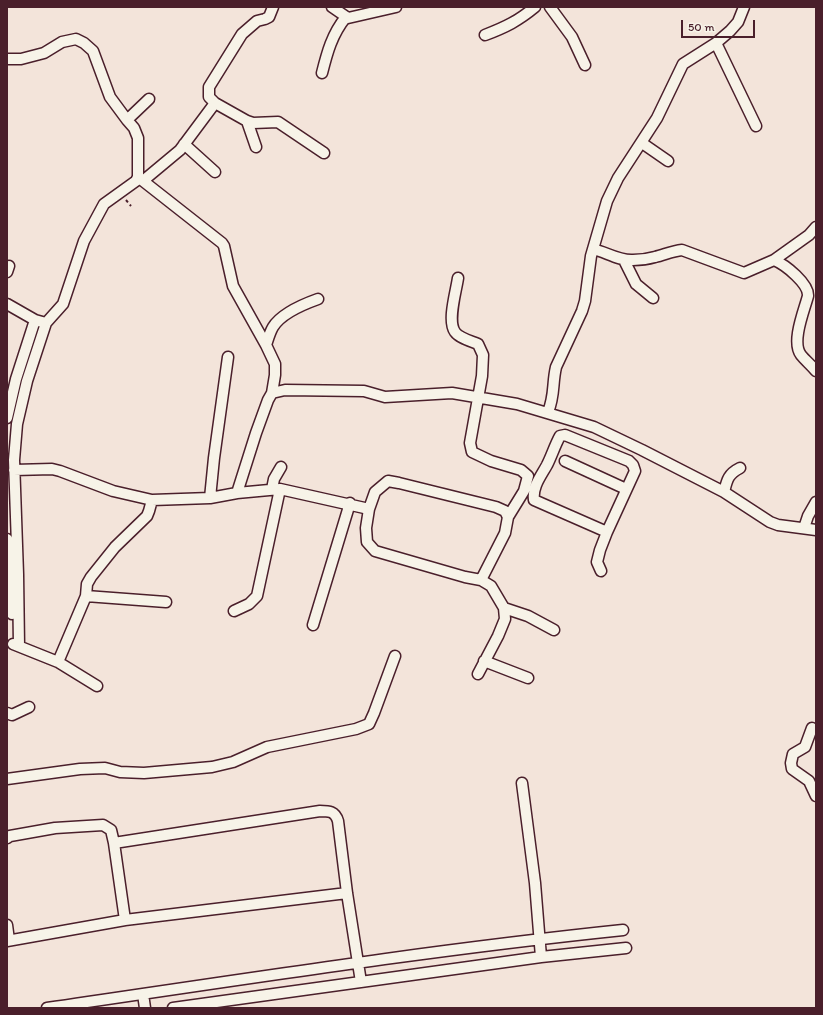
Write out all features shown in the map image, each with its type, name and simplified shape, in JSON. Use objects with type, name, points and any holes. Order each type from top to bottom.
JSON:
[{"type":"street","points":[[273,7],[269,17],[257,21],[244,31],[209,87],[209,97],[215,103],[247,122],[278,122],[324,153]]},
{"type":"street","points":[[332,7],[346,17],[351,18],[396,7]]},
{"type":"street","points":[[485,35],[504,28],[520,19],[535,7]]},
{"type":"street","points":[[550,7],[572,37],[585,65]]},
{"type":"street","points":[[548,412],[553,399],[556,367],[582,311],[585,301],[590,258],[608,200],[618,178],[662,109],[683,64],[716,43],[730,31],[738,22],[744,7]]},
{"type":"street","points":[[322,73],[329,48],[338,27],[346,17]]},
{"type":"street","points":[[7,59],[44,54],[62,42],[76,39],[93,50],[110,97],[134,128],[138,138],[141,179],[222,242],[233,286],[266,345],[274,364],[276,375],[272,394],[268,400],[256,433],[237,493]]},
{"type":"street","points":[[716,43],[756,126]]},
{"type":"street","points":[[127,120],[149,99]]},
{"type":"street","points":[[97,686],[58,662],[13,646],[10,541],[14,470],[10,460],[27,381],[46,323],[63,304],[84,241],[104,204],[180,150],[215,103]]},
{"type":"street","points":[[247,122],[256,147]]},
{"type":"street","points":[[642,142],[668,161]]},
{"type":"street","points":[[184,144],[215,172]]},
{"type":"street","points":[[593,249],[624,260],[654,258],[677,250],[682,250],[744,274],[774,260],[809,235],[816,227]]},
{"type":"street","points":[[624,260],[636,284],[653,298]]},
{"type":"street","points":[[774,260],[782,263],[806,286],[808,291],[799,329],[797,345],[800,354],[816,371]]},
{"type":"street","points":[[458,278],[451,325],[455,333],[478,344],[483,355],[482,376],[470,443],[472,452],[491,461],[521,470],[528,476],[541,477]]},
{"type":"street","points":[[266,345],[273,326],[288,313],[302,304],[318,299]]},
{"type":"street","points":[[7,304],[35,320],[46,323]]},
{"type":"street","points":[[7,418],[16,379],[35,320]]},
{"type":"street","points":[[210,498],[228,357]]},
{"type":"street","points":[[16,379],[27,381]]},
{"type":"street","points":[[272,394],[285,390],[364,391],[385,397],[452,393],[479,396],[517,404],[548,412],[594,427],[724,492],[770,522],[816,530]]},
{"type":"street","points":[[601,570],[597,562],[607,532],[635,470],[629,461],[565,435],[560,436],[533,494],[534,500],[607,532]]},
{"type":"street","points":[[565,461],[626,490]]},
{"type":"street","points":[[234,611],[249,604],[257,596],[276,489],[274,479],[281,466]]},
{"type":"street","points":[[724,492],[731,472],[740,468]]},
{"type":"street","points":[[14,470],[52,469],[113,491],[152,500],[210,498],[237,493],[276,489],[350,503],[369,509]]},
{"type":"street","points":[[482,580],[505,533],[508,518],[524,491],[528,476]]},
{"type":"street","points":[[478,674],[498,636],[505,619],[504,608],[491,586],[482,580],[374,551],[366,542],[366,528],[369,509],[375,492],[388,481],[496,507],[505,511],[508,518]]},
{"type":"street","points":[[58,662],[86,596],[87,584],[91,577],[115,547],[147,516],[152,500]]},
{"type":"street","points":[[804,528],[808,516],[816,502]]},
{"type":"street","points":[[313,625],[350,503]]},
{"type":"street","points":[[86,596],[166,602]]},
{"type":"street","points":[[504,608],[528,616],[554,630]]},
{"type":"street","points":[[7,780],[80,769],[105,768],[120,772],[144,773],[212,767],[233,762],[267,747],[356,729],[369,724],[395,656]]},
{"type":"street","points":[[484,661],[528,678]]},
{"type":"street","points":[[7,713],[12,715],[29,707]]},
{"type":"street","points":[[812,728],[806,747],[793,754],[791,763],[792,769],[809,781],[816,796]]},
{"type":"street","points":[[522,783],[535,882],[542,957]]},
{"type":"street","points":[[114,843],[328,811],[333,813],[337,816],[338,820],[346,893],[361,982]]},
{"type":"street","points":[[7,838],[10,836],[54,828],[103,825],[111,830],[125,920]]},
{"type":"street","points":[[7,925],[8,940],[125,920],[346,893]]},
{"type":"street","points":[[47,1008],[358,963],[540,939],[623,930]]},
{"type":"street","points":[[172,1008],[542,957],[626,948]]},
{"type":"street","points":[[143,994],[145,1008]]}]
